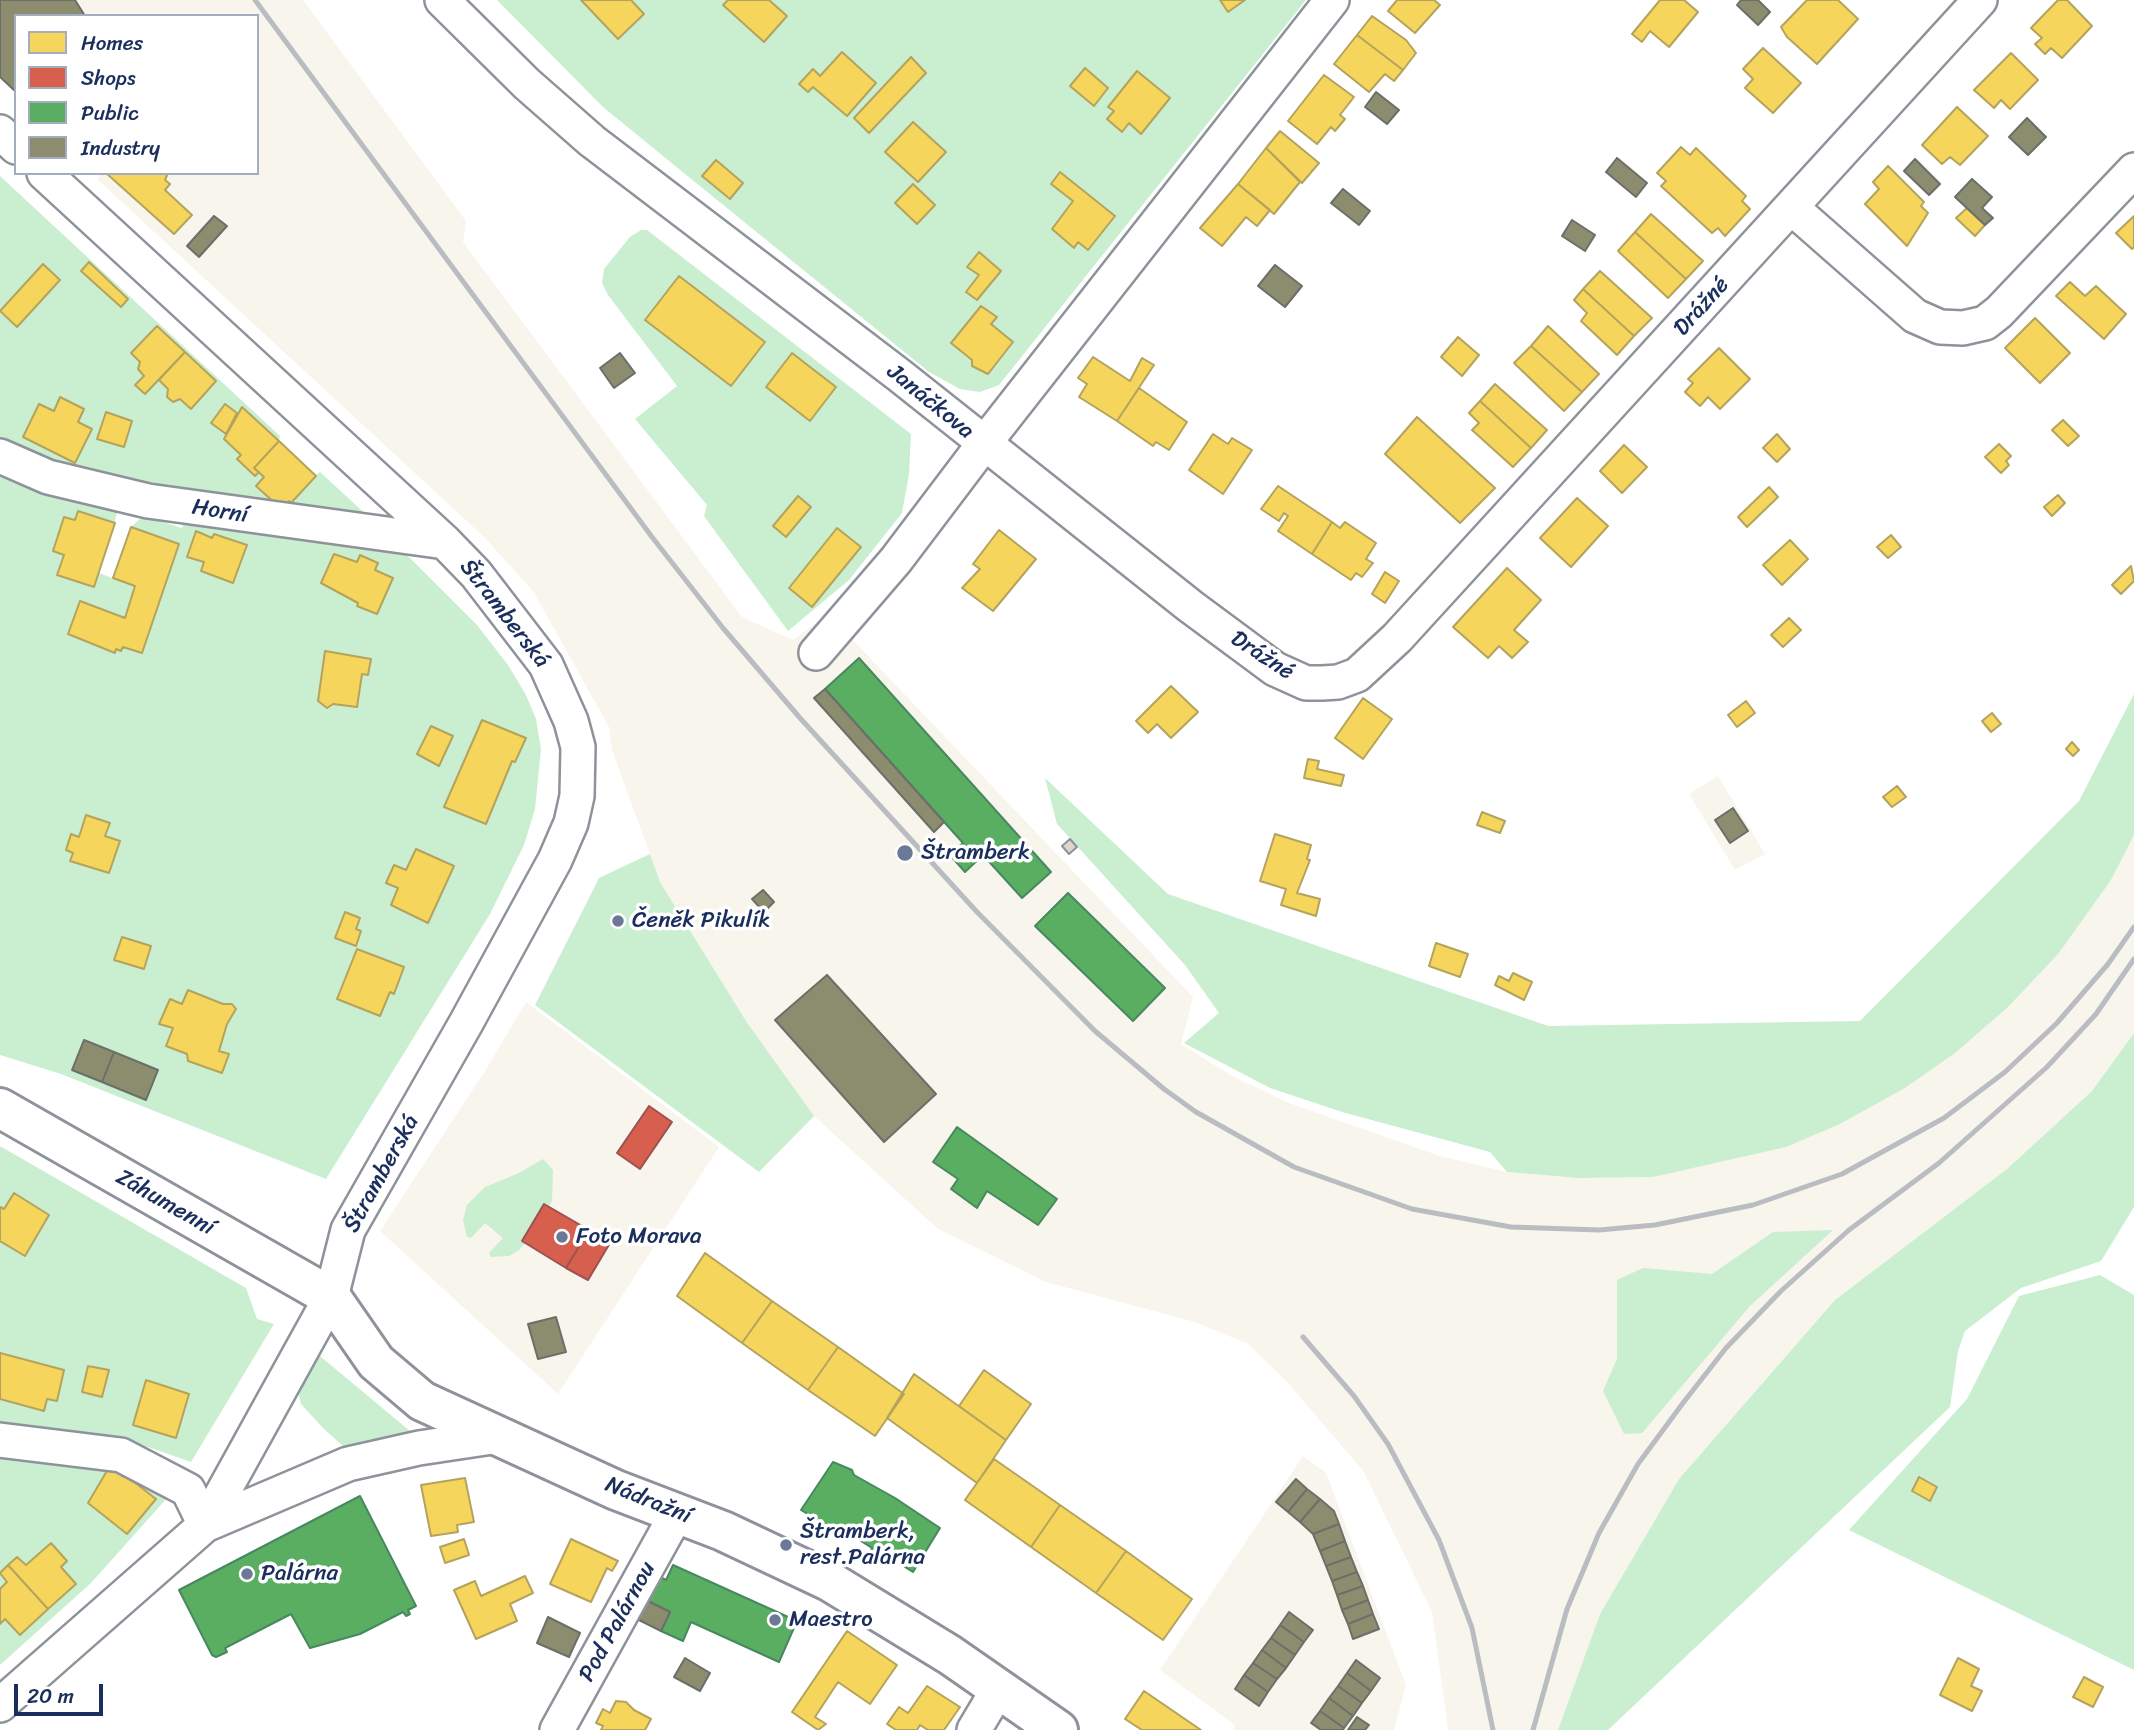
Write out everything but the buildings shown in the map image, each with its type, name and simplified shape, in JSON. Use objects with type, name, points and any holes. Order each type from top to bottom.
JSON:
[{"type":"main road","name":"Záhumenní","points":[[0,1108],[331,1297]]},
{"type":"main road","name":"Nádražní","points":[[331,1297],[376,1362],[422,1401],[616,1490],[723,1531],[829,1581],[999,1688],[1058,1730]]},
{"type":"street","name":"Janáčkova","points":[[442,0],[527,83],[592,141],[899,375],[983,445],[1332,0]]},
{"type":"street","name":"Drážné","points":[[983,445],[1275,669],[1306,683],[1338,682],[1357,675],[1397,638],[1980,0]]},
{"type":"street","points":[[0,132],[14,145]]},
{"type":"street","points":[[1792,208],[1915,316],[1940,327],[1963,328],[1984,323],[1999,312],[2134,170]]},
{"type":"street","name":"Štramberská","points":[[46,175],[446,542],[512,616],[545,664],[560,693],[578,747],[578,796],[571,823],[533,904],[348,1230],[331,1297]]},
{"type":"street","points":[[816,653],[897,560],[983,445]]},
{"type":"street","name":"Horní","points":[[0,456],[48,477],[148,501],[446,542]]},
{"type":"street","points":[[205,1525],[331,1297]]},
{"type":"street","points":[[0,1705],[205,1525],[348,1464],[419,1448],[499,1436]]},
{"type":"street","points":[[0,1440],[121,1455],[188,1490],[205,1525]]},
{"type":"street","name":"Pod Palárnou","points":[[557,1730],[677,1513]]},
{"type":"street","points":[[974,1730],[999,1688]]},
{"type":"shaded area","points":[[0,0],[303,0],[466,221],[463,242],[742,617],[793,640],[828,614],[1193,997],[1181,1044],[1232,1076],[1289,1103],[1440,1156],[1507,1172],[1579,1178],[1653,1177],[1840,1124],[1905,1088],[1955,1053],[2007,1008],[2111,880],[2134,835],[2134,1033],[2092,1091],[2007,1169],[1835,1300],[1679,1479],[1600,1614],[1558,1730],[1448,1730],[1432,1612],[1364,1472],[1289,1384],[1248,1344],[1195,1322],[1046,1282],[938,1229],[814,1116],[746,1021],[660,882],[612,750],[609,727],[533,591],[484,537],[98,180],[99,175],[259,175],[259,14],[14,14]]},
{"type":"shaded area","points":[[1718,776],[1765,854],[1735,870],[1689,794]]},
{"type":"shaded area","points":[[526,1002],[719,1147],[558,1394],[380,1231],[485,1071]]},
{"type":"shaded area","points":[[1303,1456],[1326,1473],[1406,1685],[1394,1730],[1233,1730],[1235,1725],[1160,1670]]},
{"type":"green space","points":[[497,0],[1306,0],[999,385],[980,392],[960,389],[929,372],[603,107]]},
{"type":"green space","points":[[0,176],[280,436],[279,441],[316,475],[320,472],[371,519],[101,479],[0,445]]},
{"type":"green space","points":[[641,230],[647,230],[911,434],[909,474],[902,513],[849,580],[788,631],[704,516],[707,505],[635,419],[677,386],[608,295],[602,283],[604,269],[630,237]]},
{"type":"green space","points":[[0,467],[118,510],[99,573],[112,578],[131,527],[143,516],[182,528],[184,522],[398,546],[477,625],[508,665],[526,695],[536,719],[541,749],[535,809],[524,845],[490,914],[326,1179],[61,1074],[0,1055]]},
{"type":"green space","points":[[2134,694],[2134,835],[2111,880],[2058,954],[2007,1008],[1955,1053],[1905,1088],[1840,1124],[1786,1147],[1653,1177],[1579,1178],[1507,1172],[1490,1152],[1342,1112],[1270,1088],[1184,1043],[1219,1013],[1185,965],[1057,824],[1045,778],[1168,894],[1548,1026],[1860,1021],[2079,801]]},
{"type":"green space","points":[[650,854],[660,882],[746,1021],[814,1116],[759,1172],[535,1005],[599,878]]},
{"type":"green space","points":[[2134,1033],[2134,1207],[2101,1261],[2021,1288],[1965,1331],[1958,1351],[1950,1407],[1608,1730],[1558,1730],[1600,1614],[1679,1479],[1835,1300],[2007,1169],[2092,1091]]},
{"type":"green space","points":[[0,1146],[246,1288],[257,1319],[274,1324],[191,1462],[119,1437],[0,1422]]},
{"type":"green space","points":[[543,1159],[553,1170],[552,1201],[531,1237],[519,1250],[509,1256],[491,1257],[489,1253],[503,1238],[485,1223],[471,1238],[467,1237],[463,1220],[467,1205],[485,1187],[519,1173]]},
{"type":"green space","points":[[1833,1230],[1750,1306],[1642,1433],[1624,1434],[1603,1391],[1617,1359],[1617,1280],[1643,1268],[1712,1274],[1773,1232]]},
{"type":"green space","points":[[2100,1275],[2134,1295],[2134,1670],[1849,1530],[1967,1399],[2019,1296]]},
{"type":"green space","points":[[320,1356],[410,1431],[405,1437],[363,1449],[343,1446],[324,1429],[301,1404],[299,1395],[314,1359]]},
{"type":"green space","points":[[0,1447],[121,1460],[167,1498],[91,1583],[0,1665]]},
{"type":"railway","points":[[255,0],[652,537],[723,628],[800,718],[977,912],[1095,1031],[1196,1112],[1294,1167],[1412,1209],[1511,1227],[1599,1230],[1655,1225],[1753,1205],[1842,1174],[1944,1118],[2005,1072],[2057,1023],[2108,964],[2134,927]]},
{"type":"railway","points":[[1533,1730],[1567,1609],[1599,1533],[1638,1464],[1683,1403],[1726,1348],[1781,1291],[1849,1230],[1939,1163],[2047,1067],[2096,1014],[2134,959]]},
{"type":"railway","points":[[1303,1337],[1354,1396],[1388,1444],[1439,1540],[1472,1628],[1493,1730]]},
{"type":"place","name":"Štramberk","points":[[905,853]]},
{"type":"place","name":"Čeněk Pikulík","points":[[618,921]]},
{"type":"place","name":"Foto Morava","points":[[562,1237]]},
{"type":"place","name":"Štramberk, rest.Palárna","points":[[786,1545]]},
{"type":"place","name":"Palárna","points":[[247,1574]]},
{"type":"place","name":"Maestro","points":[[775,1620]]}]
